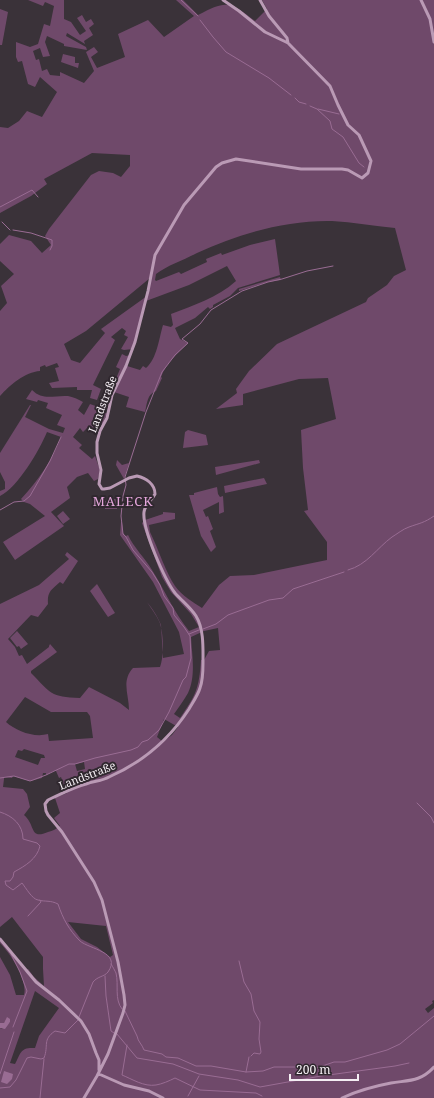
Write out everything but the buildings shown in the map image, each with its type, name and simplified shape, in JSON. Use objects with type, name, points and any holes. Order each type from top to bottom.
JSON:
[{"type":"street","points":[[223,0],[264,32],[288,43]]},
{"type":"street","points":[[260,0],[269,16],[287,38],[288,43]]},
{"type":"street","points":[[421,0],[430,19],[434,42]]},
{"type":"street","name":"Landstraße","points":[[105,1061],[124,1011],[120,971],[102,900],[94,882],[46,811],[45,806],[46,802],[52,798],[85,784],[107,778],[133,765],[170,735],[179,725],[199,693],[202,678],[203,659],[200,626],[196,616],[175,593],[163,574],[145,525],[144,510],[154,496],[155,489],[149,482],[137,476],[129,478],[107,489],[102,488],[100,484],[101,467],[96,446],[100,431],[107,418],[112,395],[126,366],[135,342],[148,291],[155,255],[184,205],[212,171],[222,163],[236,159],[301,169],[342,169],[348,170],[362,178],[370,169],[371,161],[359,135],[348,125],[330,86],[288,43]]},
{"type":"street","points":[[0,939],[36,982],[59,1000],[81,1021],[89,1034],[99,1060],[98,1074]]},
{"type":"street","points":[[84,1098],[105,1061],[99,1060]]},
{"type":"street","points":[[342,1098],[380,1086],[422,1077],[434,1067]]},
{"type":"street","points":[[98,1074],[124,1085],[149,1090],[163,1098]]},
{"type":"shaded area","points":[[28,0],[64,0],[64,19],[71,22],[80,35],[86,31],[77,18],[82,15],[86,22],[91,19],[94,24],[89,28],[93,35],[84,41],[85,44],[67,33],[66,36],[86,47],[87,50],[64,46],[64,44],[47,36],[45,42],[50,56],[43,57],[40,48],[33,51],[36,60],[39,59],[42,71],[47,69],[50,75],[60,76],[60,72],[84,83],[94,71],[86,52],[94,47],[98,52],[91,57],[97,68],[125,57],[118,34],[148,20],[164,37],[194,16],[176,0],[183,0],[198,15],[222,5],[233,6],[255,21],[267,9],[262,0],[434,0],[434,1000],[432,1001],[433,1003],[425,1009],[428,1013],[434,1008],[434,1098],[0,1098],[0,1028],[2,1029],[10,1022],[10,1019],[4,1023],[0,1023],[0,957],[10,975],[16,995],[24,995],[25,989],[17,967],[9,953],[0,943],[0,940],[25,971],[28,969],[44,986],[43,957],[12,917],[0,927],[0,604],[39,585],[69,559],[65,555],[67,552],[78,561],[63,584],[60,582],[50,592],[48,604],[38,617],[31,615],[8,639],[15,647],[19,656],[22,655],[27,664],[49,647],[50,644],[57,652],[31,671],[31,673],[52,693],[80,698],[89,687],[120,703],[129,710],[126,683],[129,673],[133,668],[160,667],[163,652],[163,658],[184,654],[179,632],[153,582],[120,535],[121,522],[123,533],[126,536],[128,535],[149,566],[174,609],[189,631],[199,627],[191,614],[171,592],[162,577],[142,523],[145,520],[163,514],[163,512],[175,513],[175,519],[149,525],[150,532],[168,574],[175,586],[184,596],[202,608],[219,585],[230,576],[254,575],[327,560],[327,542],[304,511],[308,510],[303,468],[301,430],[336,419],[328,378],[299,379],[243,394],[243,405],[216,409],[237,393],[236,389],[249,371],[277,344],[366,302],[368,298],[387,285],[394,276],[406,270],[395,228],[332,221],[314,221],[280,226],[246,234],[197,253],[156,274],[156,281],[179,272],[181,274],[207,262],[206,259],[221,253],[222,255],[250,245],[275,239],[280,275],[238,288],[230,296],[213,305],[210,309],[208,307],[195,318],[175,328],[180,339],[188,343],[166,367],[156,391],[149,397],[145,412],[126,407],[129,397],[111,391],[120,369],[116,367],[122,354],[126,356],[131,355],[127,366],[140,370],[143,366],[146,368],[150,364],[155,354],[163,325],[171,327],[173,325],[171,314],[213,297],[236,281],[227,266],[189,285],[146,301],[133,349],[121,349],[128,337],[124,335],[126,331],[122,328],[111,337],[115,340],[93,385],[101,389],[97,400],[90,398],[92,390],[77,390],[77,387],[52,388],[49,383],[59,381],[55,368],[59,367],[57,363],[46,367],[45,365],[40,367],[40,371],[23,376],[0,396],[0,311],[7,303],[1,286],[14,274],[0,261],[0,244],[9,235],[31,241],[42,253],[51,245],[45,236],[49,229],[91,175],[99,171],[113,173],[121,177],[130,166],[130,155],[92,153],[44,179],[47,184],[31,196],[0,213],[0,127],[8,128],[19,121],[27,111],[42,117],[57,92],[40,77],[35,87],[28,84],[22,61],[18,62],[16,57],[16,42],[30,47],[38,44],[44,24],[50,26],[54,6],[45,2],[43,6]],"holes":[[[150,278],[147,296],[101,329],[105,333],[80,363],[71,360],[64,344],[86,331]],[[218,628],[220,650],[209,651],[204,660],[201,660],[196,691],[180,718],[174,714],[188,693],[193,673],[191,637],[204,631]],[[25,697],[51,712],[87,712],[90,716],[93,738],[49,741],[48,734],[37,735],[26,733],[6,722]],[[164,719],[178,727],[172,735],[163,742],[157,737]],[[24,749],[44,755],[45,758],[41,758],[38,765],[15,757],[18,750],[22,751]],[[84,762],[85,769],[77,771],[75,764]],[[56,771],[59,778],[61,777],[67,793],[55,798],[60,813],[54,818],[60,826],[51,831],[38,834],[35,833],[28,819],[24,815],[30,807],[27,794],[23,789],[3,787],[4,777],[12,778],[13,776],[30,781],[42,778],[43,773],[46,773],[46,775]],[[68,922],[106,926],[113,955],[110,957],[97,947],[81,939]],[[35,991],[59,1008],[39,1036],[35,1048],[26,1049],[20,1054],[15,1064],[10,1063]]]},
{"type":"shaded area","points":[[0,9],[8,12],[2,45],[0,45]]},
{"type":"shaded area","points":[[63,54],[75,57],[75,63],[79,63],[78,68],[61,62]]},
{"type":"shaded area","points":[[280,277],[281,280],[268,282],[239,291],[239,289]]},
{"type":"shaded area","points":[[32,390],[40,395],[49,397],[68,396],[79,400],[83,402],[78,410],[84,415],[90,404],[104,409],[102,413],[107,413],[103,424],[94,421],[92,425],[95,428],[93,431],[88,427],[83,432],[80,428],[73,437],[82,445],[79,448],[92,459],[95,456],[100,470],[98,479],[94,481],[88,473],[77,477],[67,487],[70,498],[51,512],[64,526],[15,560],[3,542],[45,516],[21,499],[44,470],[61,437],[47,432],[39,449],[21,477],[14,485],[0,496],[0,491],[5,489],[5,482],[0,472],[0,453],[30,405],[25,417],[49,429],[63,433],[65,428],[57,425],[62,415],[46,408],[48,403],[26,399]]},
{"type":"shaded area","points":[[188,430],[206,435],[208,445],[183,448],[185,432]]},
{"type":"shaded area","points":[[117,460],[122,465],[129,463],[124,479],[116,465]]},
{"type":"shaded area","points":[[259,460],[260,463],[216,475],[215,467]]},
{"type":"shaded area","points":[[264,478],[267,484],[225,493],[224,486]]},
{"type":"shaded area","points":[[217,487],[220,497],[223,496],[224,512],[219,514],[219,502],[203,510],[206,517],[208,516],[213,529],[210,531],[216,547],[211,552],[201,536],[189,495],[194,495],[194,493]]},
{"type":"shaded area","points":[[113,499],[117,499],[117,509],[105,509],[105,501],[113,501]]},
{"type":"shaded area","points":[[63,511],[70,519],[63,524],[57,516]]},
{"type":"shaded area","points":[[97,584],[115,613],[108,617],[90,591]]},
{"type":"shaded area","points":[[161,628],[163,638],[163,652]]},
{"type":"shaded area","points":[[17,631],[28,644],[21,649],[19,646],[17,647],[10,638]]},
{"type":"shaded area","points":[[7,1017],[10,1019],[10,1022],[5,1029],[0,1028],[0,1023],[4,1023]]},
{"type":"shaded area","points":[[4,1071],[13,1074],[12,1079],[7,1084],[1,1082]]},
{"type":"waterway","points":[[181,0],[198,16]]},
{"type":"waterway","points":[[200,20],[226,52],[269,78],[291,95]]},
{"type":"waterway","points":[[295,98],[299,102],[306,104]]},
{"type":"waterway","points":[[310,106],[317,109],[330,121],[332,129],[343,137],[359,163],[364,167]]},
{"type":"waterway","points":[[318,109],[339,114]]},
{"type":"waterway","points":[[0,207],[32,190],[38,197]]},
{"type":"waterway","points":[[2,222],[10,230]]},
{"type":"waterway","points":[[13,230],[31,233],[52,240],[50,250]]},
{"type":"waterway","points":[[0,778],[14,776],[30,781],[69,764],[75,764],[131,750],[138,747],[142,742],[148,740],[159,730],[169,712],[183,680],[186,677],[191,658],[190,636],[174,615],[173,608],[164,596],[160,585],[152,572],[133,550],[123,534],[121,516],[123,496],[126,485],[125,477],[146,412],[162,372],[175,355],[188,343],[182,339],[200,324],[211,310],[242,291],[307,271],[333,266]]},
{"type":"waterway","points":[[0,510],[14,502],[24,501],[30,496],[50,461],[61,437]]},
{"type":"waterway","points":[[348,570],[361,564],[402,530],[425,522],[434,516]]},
{"type":"waterway","points":[[203,629],[216,624],[228,615],[269,600],[283,598],[293,589],[344,572]]},
{"type":"waterway","points":[[189,634],[199,630]]},
{"type":"waterway","points":[[417,803],[431,817],[434,823]]},
{"type":"waterway","points":[[0,812],[9,816],[19,825],[23,834],[23,839],[37,843],[40,846],[36,855],[26,865],[14,872],[10,881],[5,881],[6,885],[13,890],[22,883],[31,896],[36,899],[58,904],[67,924],[80,941],[103,952],[111,960],[111,965],[108,972],[93,982],[79,1017]]},
{"type":"waterway","points":[[28,916],[41,902],[40,900]]},
{"type":"waterway","points":[[11,954],[27,991],[13,1027]]},
{"type":"waterway","points":[[239,961],[244,982],[251,994],[254,1011],[260,1022],[259,1039],[261,1052],[260,1054],[254,1053],[251,1056]]},
{"type":"waterway","points":[[111,964],[116,973],[117,996],[122,1009]]},
{"type":"waterway","points":[[105,976],[111,1031],[114,1033]]},
{"type":"waterway","points":[[125,1011],[144,1050],[162,1054],[166,1057],[178,1058],[196,1066],[211,1066],[246,1072],[263,1071],[274,1067],[298,1067],[311,1070],[334,1062],[345,1062],[387,1050],[400,1044],[434,1016]]},
{"type":"waterway","points":[[0,1088],[10,1087],[16,1080],[27,1058],[44,1058],[47,1040],[51,1034],[55,1031],[65,1033],[78,1020]]},
{"type":"waterway","points":[[0,1074],[14,1032]]},
{"type":"waterway","points":[[117,1034],[137,1058],[173,1064],[199,1074],[238,1080],[260,1087],[409,1063]]},
{"type":"waterway","points":[[127,1045],[122,1075],[138,1082],[147,1085],[156,1085],[175,1078],[200,1090],[256,1093],[262,1096]]},
{"type":"waterway","points":[[246,1072],[249,1057]]},
{"type":"waterway","points":[[40,1098],[44,1059]]},
{"type":"waterway","points":[[188,1096],[199,1076]]},
{"type":"district","name":"MALECK","points":[[123,501]]}]
